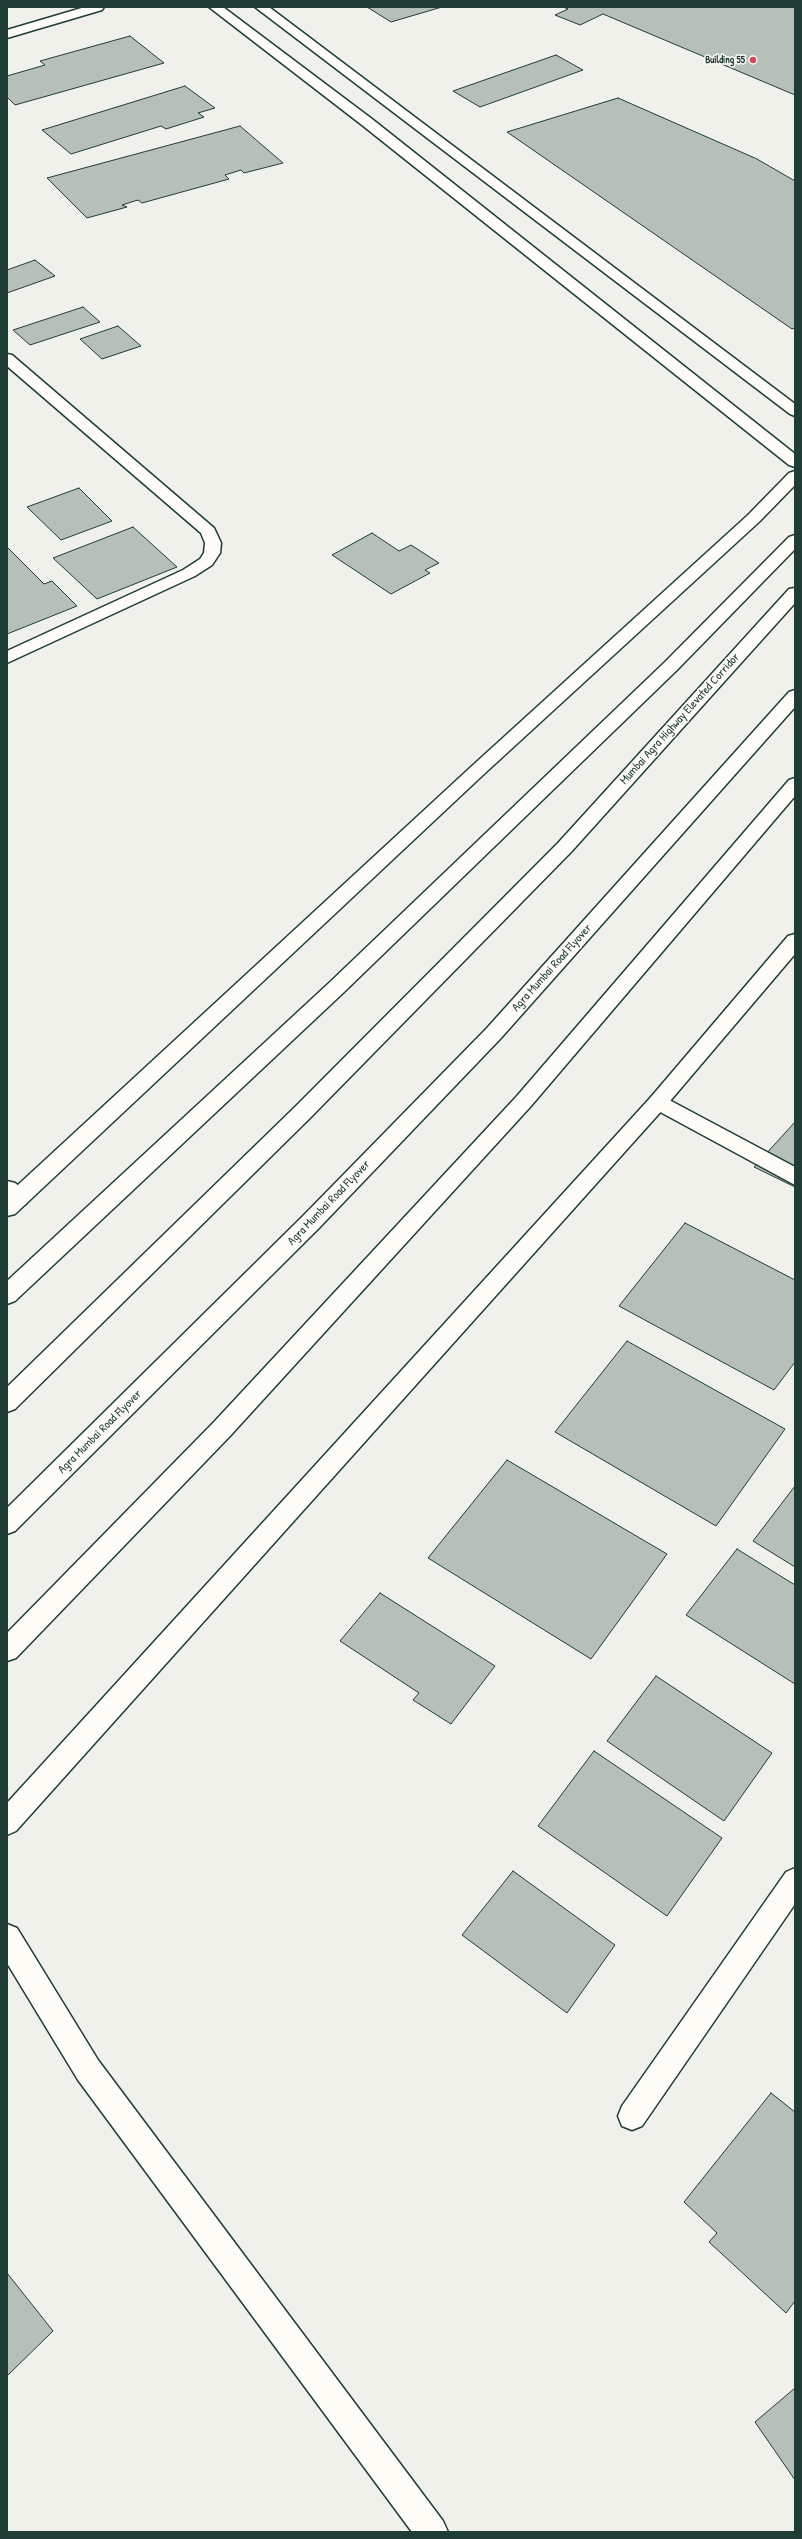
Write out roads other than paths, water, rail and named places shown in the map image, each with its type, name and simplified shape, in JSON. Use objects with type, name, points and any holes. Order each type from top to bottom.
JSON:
[{"type":"main road","points":[[7,34],[98,7]]},
{"type":"main road","points":[[215,7],[373,127],[795,462]]},
{"type":"main road","points":[[261,7],[795,411]]},
{"type":"main road","points":[[7,358],[208,531],[213,543],[212,553],[206,562],[189,573],[7,658]]},
{"type":"main road","points":[[11,1198],[748,524],[795,476]]},
{"type":"main road","points":[[7,1295],[342,982],[671,666],[795,540]]},
{"type":"main road","name":"Mumbai Agra Highway Elevated Corridor","points":[[7,1402],[303,1112],[565,847],[795,593]]},
{"type":"main road","name":"Agra Mumbai Road Flyover","points":[[7,1524],[311,1222],[494,1033],[795,696]]},
{"type":"main road","points":[[7,1650],[222,1429],[524,1101],[795,784]]},
{"type":"main road","points":[[7,1822],[658,1102],[795,941]]},
{"type":"main road","points":[[658,1102],[795,1177]]},
{"type":"main road","points":[[632,2116],[795,1881]]},
{"type":"main road","points":[[7,1938],[88,2070],[432,2532]]},
{"type":"place","name":"Building 55","points":[[753,60]]}]
